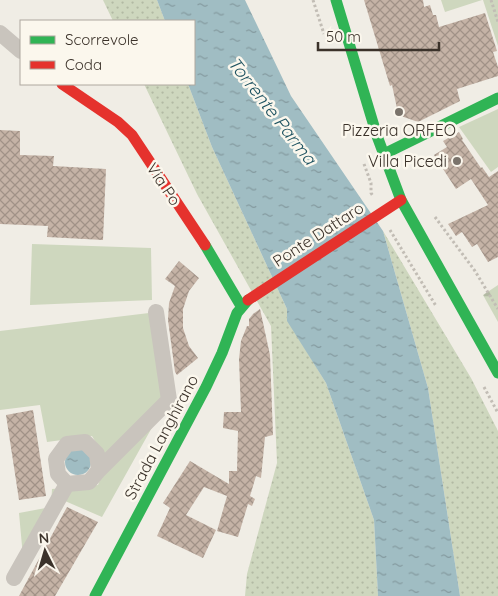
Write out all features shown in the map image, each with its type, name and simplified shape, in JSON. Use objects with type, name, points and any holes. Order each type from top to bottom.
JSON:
[{"type":"street","points":[[336,0],[384,154],[401,200],[498,373]]},
{"type":"street","points":[[0,33],[20,50]]},
{"type":"street","name":"Via Po","points":[[63,85],[118,122],[132,135],[216,262],[241,306]]},
{"type":"street","points":[[384,154],[498,98]]},
{"type":"street","name":"Ponte Dattaro","points":[[254,295],[401,200]]},
{"type":"street","name":"Strada Langhirano","points":[[95,596],[206,387],[241,306],[254,295]]},
{"type":"street","points":[[67,484],[89,482],[169,400],[156,312]]},
{"type":"street","points":[[67,484],[58,474],[56,459],[67,444],[86,442],[98,454],[99,470]]},
{"type":"street","points":[[14,578],[67,484]]},
{"type":"path","points":[[491,0],[498,22]]},
{"type":"green space","points":[[103,0],[157,0],[165,20],[113,20]]},
{"type":"green space","points":[[441,0],[482,0],[445,12]]},
{"type":"green space","points":[[483,0],[498,0],[498,46]]},
{"type":"green space","points":[[144,85],[188,85],[212,147],[287,309],[288,321],[326,383],[374,520],[378,596],[245,596],[247,574],[277,463],[271,326],[197,194]]},
{"type":"green space","points":[[498,109],[498,167],[491,172],[459,127]]},
{"type":"green space","points":[[383,231],[471,378],[498,431],[498,596],[460,596],[428,388]]},
{"type":"green space","points":[[32,244],[151,248],[152,300],[30,305]]},
{"type":"green space","points":[[498,285],[498,322],[483,295]]},
{"type":"green space","points":[[149,313],[164,406],[102,517],[65,501],[23,557],[19,513],[51,507],[52,489],[98,485],[107,461],[92,436],[47,442],[40,405],[0,410],[0,331]]},
{"type":"water","name":"Torrente Parma","points":[[157,0],[245,0],[291,96],[383,231],[428,388],[460,596],[378,596],[374,520],[326,383],[287,321],[287,309],[212,147],[188,85],[195,85],[195,20],[165,20]]},
{"type":"water","points":[[78,449],[87,453],[91,462],[87,471],[78,475],[69,471],[65,462],[69,453]]},
{"type":"building","points":[[364,0],[423,0],[424,7],[430,5],[433,15],[436,15],[439,27],[485,13],[497,51],[493,52],[498,67],[498,76],[457,89],[460,101],[418,122],[401,116],[398,113],[392,85],[390,86]]},
{"type":"building","points":[[0,130],[20,131],[20,155],[54,156],[53,166],[106,169],[103,240],[47,237],[48,226],[0,224]]},
{"type":"building","points":[[459,132],[462,140],[489,177],[498,171],[498,257],[488,262],[477,244],[472,247],[462,232],[456,236],[448,224],[488,205],[471,179],[456,189],[434,155],[447,147],[443,141]]},
{"type":"building","points":[[179,261],[199,278],[189,291],[183,309],[183,328],[189,346],[198,358],[177,375],[168,320],[169,303],[175,286],[165,279]]},
{"type":"building","points":[[260,309],[270,355],[273,435],[265,437],[261,478],[256,476],[250,496],[255,499],[252,506],[248,504],[238,537],[217,531],[227,496],[204,487],[186,515],[216,530],[203,558],[157,536],[170,508],[163,503],[190,461],[229,484],[229,471],[237,471],[238,431],[223,428],[224,412],[241,412],[239,359],[241,341],[247,326],[249,326],[249,319]]},
{"type":"building","points":[[33,410],[46,496],[19,500],[6,415]]},
{"type":"building","points":[[67,507],[98,522],[55,596],[19,596]]},
{"type":"traffic: fast","points":[[336,0],[377,136],[401,200],[498,373]]},
{"type":"traffic: fast","points":[[384,154],[498,98]]},
{"type":"traffic: fast","points":[[205,245],[241,306]]},
{"type":"traffic: fast","points":[[95,596],[206,387],[222,353],[237,313],[248,300]]},
{"type":"traffic: jam","points":[[63,85],[118,122],[132,135],[205,245]]},
{"type":"traffic: jam","points":[[248,300],[401,200]]},
{"type":"place","name":"Pizzeria ORFEO","points":[[399,112]]},
{"type":"place","name":"Villa Picedi","points":[[457,161]]}]
